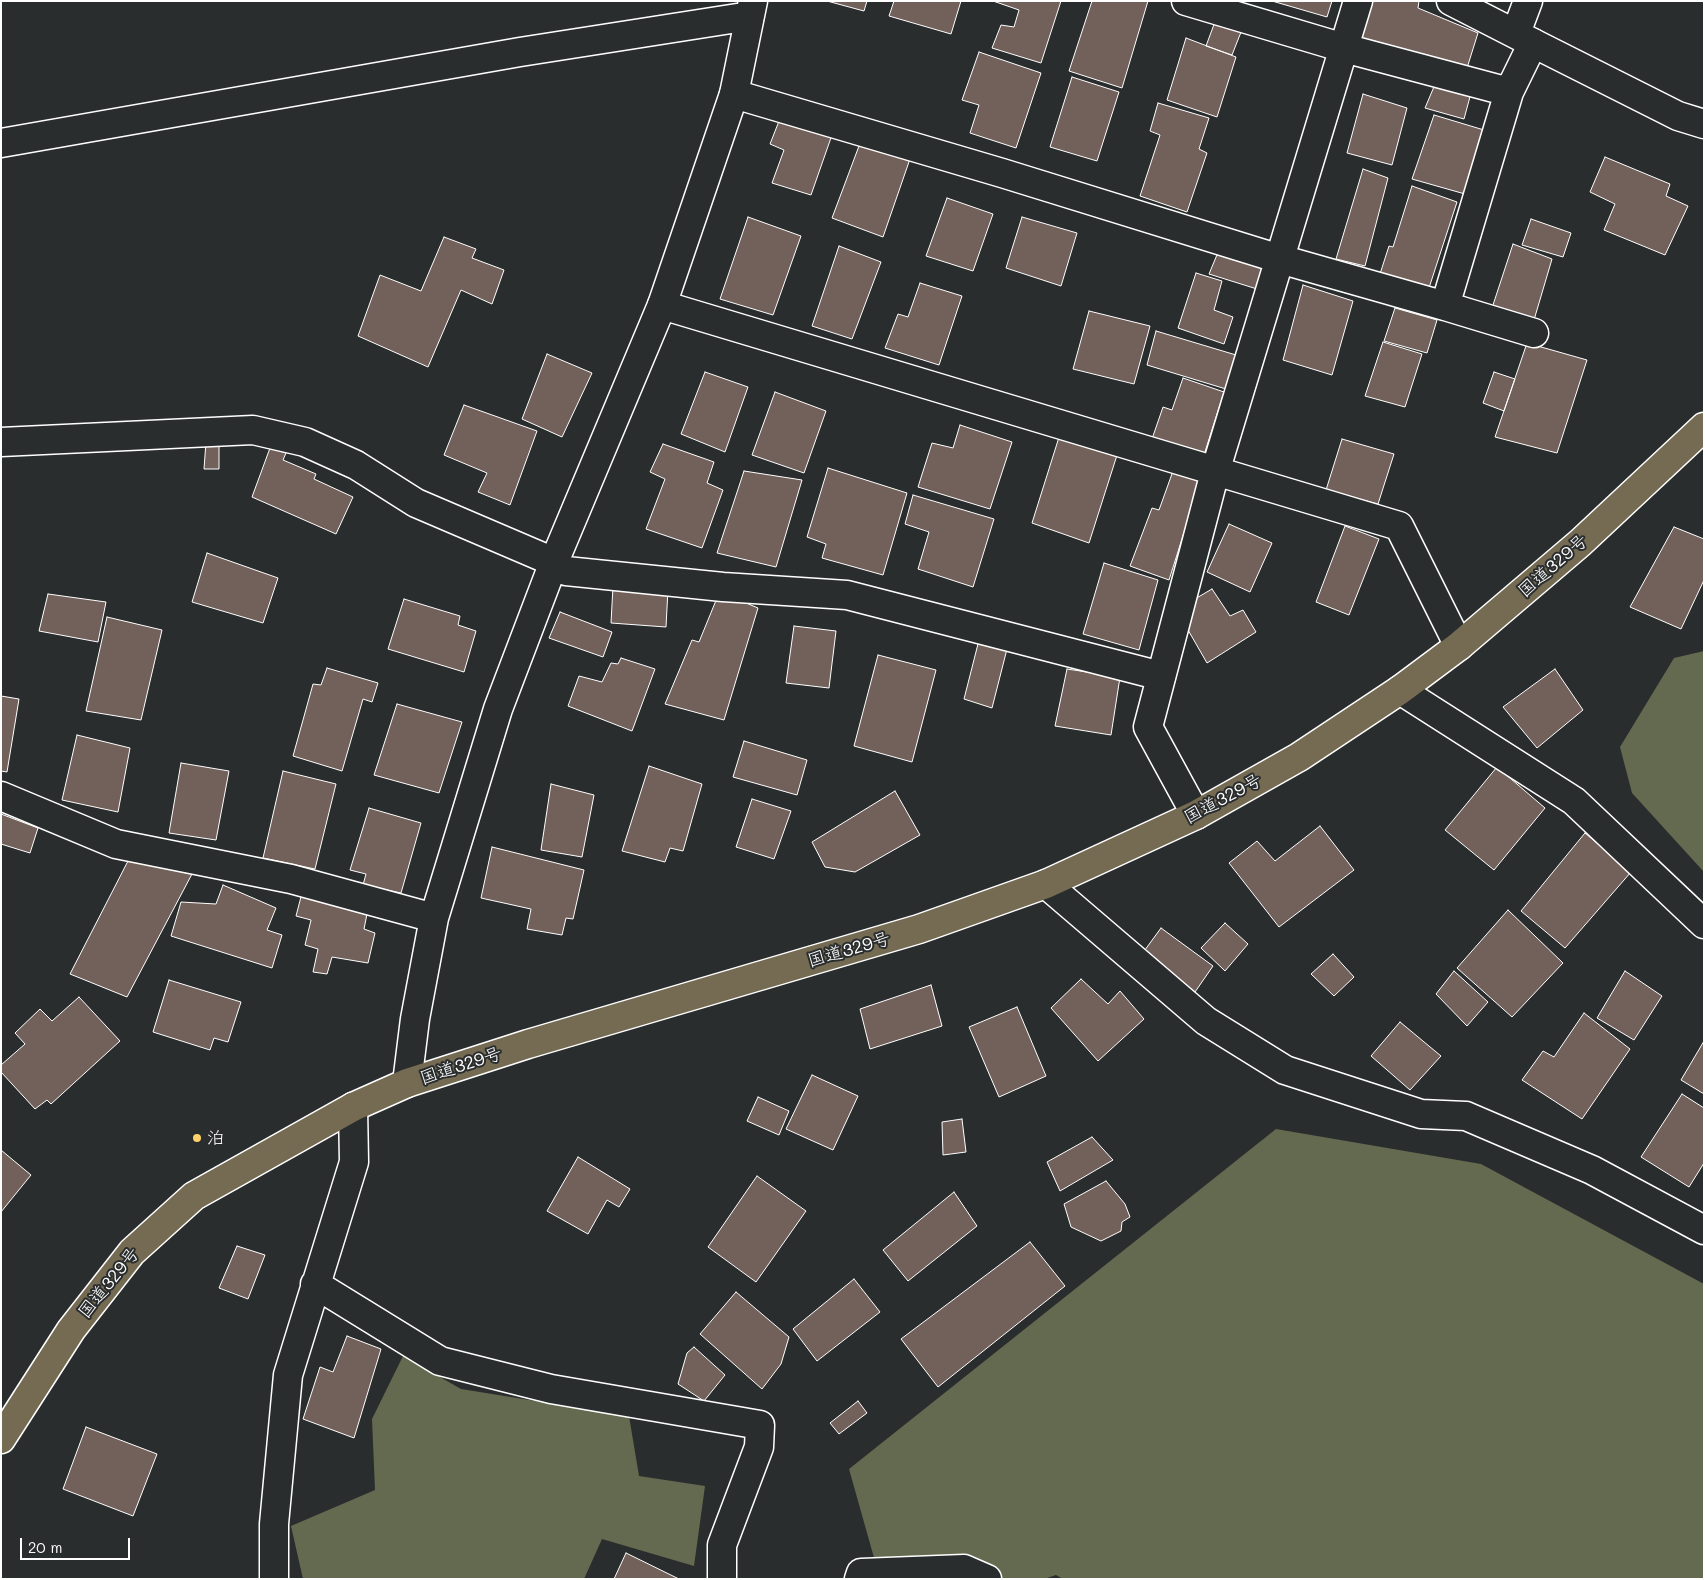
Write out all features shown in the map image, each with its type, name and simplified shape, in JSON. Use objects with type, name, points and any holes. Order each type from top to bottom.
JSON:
[{"type":"highway","name":"国道329号","points":[[1,1439],[71,1330],[132,1252],[194,1196],[353,1107],[407,1083],[528,1044],[920,929],[1046,884],[1196,815],[1300,757],[1400,690],[1459,646],[1580,544],[1704,427]]},
{"type":"street","points":[[1186,1],[1344,48],[1509,92]]},
{"type":"street","points":[[1196,815],[1148,727],[1215,472],[1358,1]]},
{"type":"street","points":[[1451,1],[1678,116],[1704,124]]},
{"type":"street","points":[[1445,306],[1524,38],[1528,1]]},
{"type":"street","points":[[1,143],[520,52],[751,9],[734,94],[662,305],[554,562],[498,709],[434,918],[415,1019],[407,1083]]},
{"type":"street","points":[[734,94],[1002,172],[1280,259],[1445,306],[1534,334]]},
{"type":"street","points":[[662,305],[1399,526],[1459,646]]},
{"type":"street","points":[[1,442],[253,430],[313,446],[356,465],[416,503],[554,562],[566,571],[723,587],[847,595],[1161,676]]},
{"type":"street","points":[[1400,690],[1574,801],[1704,924]]},
{"type":"street","points":[[1,796],[116,844],[290,879],[434,918]]},
{"type":"street","points":[[1046,884],[1206,1021],[1285,1070],[1421,1114],[1466,1116],[1592,1170],[1704,1230]]},
{"type":"street","points":[[274,1579],[274,1524],[288,1375],[354,1162],[353,1107]]},
{"type":"street","points":[[315,1284],[440,1361],[551,1389],[678,1409],[760,1425],[759,1447],[722,1545],[722,1579]]},
{"type":"street","points":[[859,1579],[861,1572],[964,1569],[986,1579]]},
{"type":"green space","points":[[1704,651],[1704,872],[1632,793],[1620,747],[1674,658]]},
{"type":"green space","points":[[1276,1129],[1481,1164],[1704,1284],[1704,1579],[1063,1579],[1056,1575],[1044,1579],[880,1579],[849,1469]]},
{"type":"green space","points":[[403,1356],[461,1389],[629,1416],[639,1476],[705,1486],[694,1566],[602,1539],[584,1579],[303,1579],[291,1526],[375,1490],[372,1419]]},
{"type":"building","points":[[827,1],[867,1],[864,11]]},
{"type":"building","points":[[894,1],[961,1],[951,34],[889,16]]},
{"type":"building","points":[[993,1],[1061,1],[1041,63],[992,48],[1001,25],[1014,27],[1019,10]]},
{"type":"building","points":[[1092,1],[1148,1],[1122,88],[1069,71]]},
{"type":"building","points":[[1272,1],[1332,1],[1327,17]]},
{"type":"building","points":[[1370,1],[1419,1],[1418,8],[1478,33],[1467,68],[1362,38]]},
{"type":"building","points":[[1216,19],[1243,27],[1232,55],[1206,46]]},
{"type":"building","points":[[1186,38],[1236,57],[1217,117],[1167,100]]},
{"type":"building","points":[[979,52],[1041,73],[1016,148],[970,133],[979,105],[962,100]]},
{"type":"building","points":[[1072,77],[1119,92],[1097,161],[1050,147]]},
{"type":"building","points":[[1436,82],[1471,93],[1464,119],[1425,108]]},
{"type":"building","points":[[1363,94],[1407,108],[1392,165],[1347,153]]},
{"type":"building","points":[[1158,103],[1209,118],[1199,149],[1207,153],[1187,212],[1140,196],[1160,135],[1150,131]]},
{"type":"building","points":[[1434,115],[1484,130],[1465,194],[1412,179]]},
{"type":"building","points":[[781,116],[833,132],[811,195],[772,183],[784,150],[770,144]]},
{"type":"building","points":[[862,138],[911,156],[883,237],[832,218]]},
{"type":"building","points":[[1605,157],[1670,184],[1666,196],[1688,206],[1665,255],[1604,230],[1615,204],[1590,192]]},
{"type":"building","points":[[1363,169],[1388,178],[1365,266],[1336,259]]},
{"type":"building","points":[[1412,186],[1457,202],[1428,291],[1379,277],[1389,246],[1393,247]]},
{"type":"building","points":[[947,198],[993,214],[973,271],[926,256]]},
{"type":"building","points":[[748,217],[801,236],[773,315],[720,299]]},
{"type":"building","points":[[1022,217],[1077,233],[1061,286],[1006,268]]},
{"type":"building","points":[[1531,219],[1571,233],[1563,257],[1522,245]]},
{"type":"building","points":[[444,237],[476,249],[472,258],[504,270],[492,304],[461,290],[428,367],[358,336],[380,275],[421,291]]},
{"type":"building","points":[[1513,244],[1552,259],[1534,320],[1492,308]]},
{"type":"building","points":[[839,246],[881,262],[852,339],[812,326]]},
{"type":"building","points":[[1219,250],[1266,265],[1257,289],[1209,274]]},
{"type":"building","points":[[1196,273],[1222,281],[1214,310],[1233,317],[1224,344],[1178,328]]},
{"type":"building","points":[[920,283],[962,296],[939,365],[885,348],[898,314],[908,317]]},
{"type":"building","points":[[1303,285],[1353,301],[1332,375],[1283,360]]},
{"type":"building","points":[[1395,308],[1437,320],[1427,353],[1384,341]]},
{"type":"building","points":[[1089,311],[1150,326],[1134,384],[1073,369]]},
{"type":"building","points":[[1156,331],[1236,355],[1226,389],[1147,365]]},
{"type":"building","points":[[1383,342],[1422,354],[1405,407],[1365,396]]},
{"type":"building","points":[[1527,343],[1587,360],[1557,453],[1495,437]]},
{"type":"building","points":[[547,354],[592,373],[562,437],[522,419]]},
{"type":"building","points":[[705,372],[748,387],[725,452],[681,434]]},
{"type":"building","points":[[1494,372],[1515,379],[1504,411],[1483,403]]},
{"type":"building","points":[[1183,378],[1224,392],[1204,455],[1152,439],[1163,407],[1172,410]]},
{"type":"building","points":[[775,392],[826,411],[804,473],[752,455]]},
{"type":"building","points":[[464,405],[537,431],[510,505],[478,492],[487,473],[444,455]]},
{"type":"building","points":[[960,425],[1012,442],[990,509],[918,487],[932,443],[953,448]]},
{"type":"building","points":[[1060,434],[1118,452],[1089,543],[1032,523]]},
{"type":"building","points":[[1342,439],[1394,454],[1378,504],[1326,490]]},
{"type":"building","points":[[206,442],[219,442],[219,469],[204,469]]},
{"type":"building","points":[[663,444],[714,462],[707,483],[723,490],[702,548],[646,529],[665,479],[650,472]]},
{"type":"building","points":[[270,448],[286,453],[283,460],[316,474],[314,479],[353,497],[336,534],[252,497]]},
{"type":"building","points":[[828,468],[907,493],[883,575],[822,558],[826,544],[807,537]]},
{"type":"building","points":[[744,471],[802,480],[776,567],[717,553]]},
{"type":"building","points":[[1173,471],[1201,479],[1169,580],[1130,566],[1152,508],[1159,510]]},
{"type":"building","points":[[913,495],[994,519],[973,587],[918,569],[929,532],[905,524]]},
{"type":"building","points":[[1229,524],[1272,543],[1250,592],[1207,572]]},
{"type":"building","points":[[1345,526],[1379,539],[1349,615],[1316,602]]},
{"type":"building","points":[[1674,527],[1704,539],[1704,580],[1681,629],[1630,607]]},
{"type":"building","points":[[207,553],[278,578],[263,623],[192,602]]},
{"type":"building","points":[[1104,563],[1158,580],[1139,650],[1083,634]]},
{"type":"building","points":[[613,586],[668,589],[666,627],[611,623]]},
{"type":"building","points":[[1212,589],[1230,616],[1243,610],[1256,632],[1207,663],[1180,616],[1188,603]]},
{"type":"building","points":[[48,594],[106,602],[98,642],[39,631]]},
{"type":"building","points":[[717,598],[739,600],[758,608],[724,720],[665,704],[692,640],[699,642]]},
{"type":"building","points":[[404,599],[460,616],[458,625],[476,631],[464,672],[388,649]]},
{"type":"building","points":[[560,612],[612,632],[603,657],[549,638]]},
{"type":"building","points":[[107,617],[162,630],[141,720],[86,711]]},
{"type":"building","points":[[794,626],[836,631],[829,688],[786,683]]},
{"type":"building","points":[[979,640],[1007,649],[992,708],[964,699]]},
{"type":"building","points":[[878,655],[936,670],[912,762],[854,746]]},
{"type":"building","points":[[621,658],[655,669],[632,731],[568,706],[579,676],[602,682],[611,663],[618,664]]},
{"type":"building","points":[[327,668],[378,683],[372,702],[363,699],[342,771],[293,756],[313,684],[321,685]]},
{"type":"building","points":[[1067,669],[1120,677],[1111,735],[1055,726]]},
{"type":"building","points":[[1555,669],[1583,710],[1537,748],[1503,707]]},
{"type":"building","points":[[1,696],[19,699],[7,772],[1,771]]},
{"type":"building","points":[[397,704],[462,722],[439,793],[374,775]]},
{"type":"building","points":[[77,735],[130,748],[118,812],[62,800]]},
{"type":"building","points":[[744,741],[807,760],[797,795],[733,777]]},
{"type":"building","points":[[181,763],[229,771],[216,840],[169,833]]},
{"type":"building","points":[[649,766],[702,784],[683,851],[670,848],[665,862],[622,851]]},
{"type":"building","points":[[1497,767],[1545,808],[1494,870],[1445,830]]},
{"type":"building","points":[[283,771],[336,784],[315,869],[263,858]]},
{"type":"building","points":[[551,784],[594,795],[582,857],[541,850]]},
{"type":"building","points":[[895,791],[920,835],[855,872],[825,867],[812,842]]},
{"type":"building","points":[[752,799],[791,811],[774,859],[736,847]]},
{"type":"building","points":[[369,808],[421,823],[401,893],[363,885],[366,874],[350,870]]},
{"type":"building","points":[[1,814],[38,828],[30,853],[1,844]]},
{"type":"building","points":[[1320,826],[1354,870],[1279,927],[1229,863],[1257,841],[1275,861]]},
{"type":"building","points":[[1585,833],[1631,872],[1565,948],[1521,911]]},
{"type":"building","points":[[492,847],[584,870],[573,919],[566,918],[562,935],[527,929],[531,909],[481,898]]},
{"type":"building","points":[[128,861],[192,874],[127,997],[70,974]]},
{"type":"building","points":[[223,885],[276,908],[267,930],[282,935],[272,968],[171,936],[181,902],[216,904]]},
{"type":"building","points":[[302,893],[358,904],[356,911],[367,914],[364,929],[375,933],[368,963],[332,957],[327,974],[313,972],[318,949],[305,945],[311,920],[296,916]]},
{"type":"building","points":[[1508,910],[1563,963],[1512,1017],[1457,968]]},
{"type":"building","points":[[1225,923],[1248,944],[1225,971],[1201,948]]},
{"type":"building","points":[[1161,928],[1213,966],[1195,992],[1142,954]]},
{"type":"building","points":[[1333,954],[1354,977],[1334,996],[1311,974]]},
{"type":"building","points":[[1454,971],[1488,1002],[1467,1026],[1436,994]]},
{"type":"building","points":[[1625,971],[1662,996],[1634,1040],[1597,1018]]},
{"type":"building","points":[[1081,979],[1108,1004],[1120,991],[1144,1019],[1098,1061],[1051,1008]]},
{"type":"building","points":[[169,980],[241,1002],[228,1042],[214,1038],[210,1050],[153,1032]]},
{"type":"building","points":[[931,985],[942,1026],[870,1049],[860,1009]]},
{"type":"building","points":[[79,997],[120,1041],[51,1104],[47,1100],[35,1109],[1,1072],[1,1065],[25,1044],[15,1033],[40,1009],[52,1021]]},
{"type":"building","points":[[1017,1007],[1046,1076],[999,1097],[969,1027]]},
{"type":"building","points":[[1584,1013],[1630,1049],[1582,1119],[1522,1080],[1543,1051],[1554,1057]]},
{"type":"building","points":[[1400,1022],[1441,1056],[1410,1090],[1371,1056]]},
{"type":"building","points":[[1704,1041],[1704,1094],[1681,1080]]},
{"type":"building","points":[[812,1075],[858,1096],[833,1150],[786,1129]]},
{"type":"building","points":[[1682,1094],[1704,1108],[1704,1163],[1689,1187],[1641,1157]]},
{"type":"building","points":[[758,1097],[789,1111],[779,1135],[747,1121]]},
{"type":"building","points":[[962,1119],[966,1152],[943,1155],[942,1122]]},
{"type":"building","points":[[1092,1137],[1113,1160],[1060,1191],[1047,1162]]},
{"type":"building","points":[[1,1150],[31,1175],[1,1212]]},
{"type":"building","points":[[578,1157],[630,1189],[619,1207],[607,1200],[588,1234],[547,1211]]},
{"type":"building","points":[[757,1176],[806,1211],[756,1282],[708,1247]]},
{"type":"building","points":[[1106,1181],[1125,1204],[1130,1217],[1122,1222],[1121,1231],[1101,1241],[1071,1227],[1064,1204]]},
{"type":"building","points":[[954,1192],[977,1226],[908,1281],[883,1250]]},
{"type":"building","points":[[1030,1242],[1065,1286],[938,1387],[901,1339]]},
{"type":"building","points":[[237,1246],[265,1255],[248,1299],[219,1288]]},
{"type":"building","points":[[854,1279],[880,1312],[817,1361],[793,1329]]},
{"type":"building","points":[[736,1292],[789,1337],[781,1364],[762,1389],[700,1334]]},
{"type":"building","points":[[347,1336],[381,1349],[354,1438],[303,1419],[320,1367],[333,1372]]},
{"type":"building","points":[[694,1347],[725,1375],[704,1401],[678,1384],[687,1353]]},
{"type":"building","points":[[858,1401],[867,1413],[839,1434],[830,1423]]},
{"type":"building","points":[[86,1427],[157,1454],[133,1516],[63,1489]]},
{"type":"building","points":[[626,1553],[679,1579],[614,1579]]},
{"type":"place","name":"泊","points":[[197,1138]]}]
